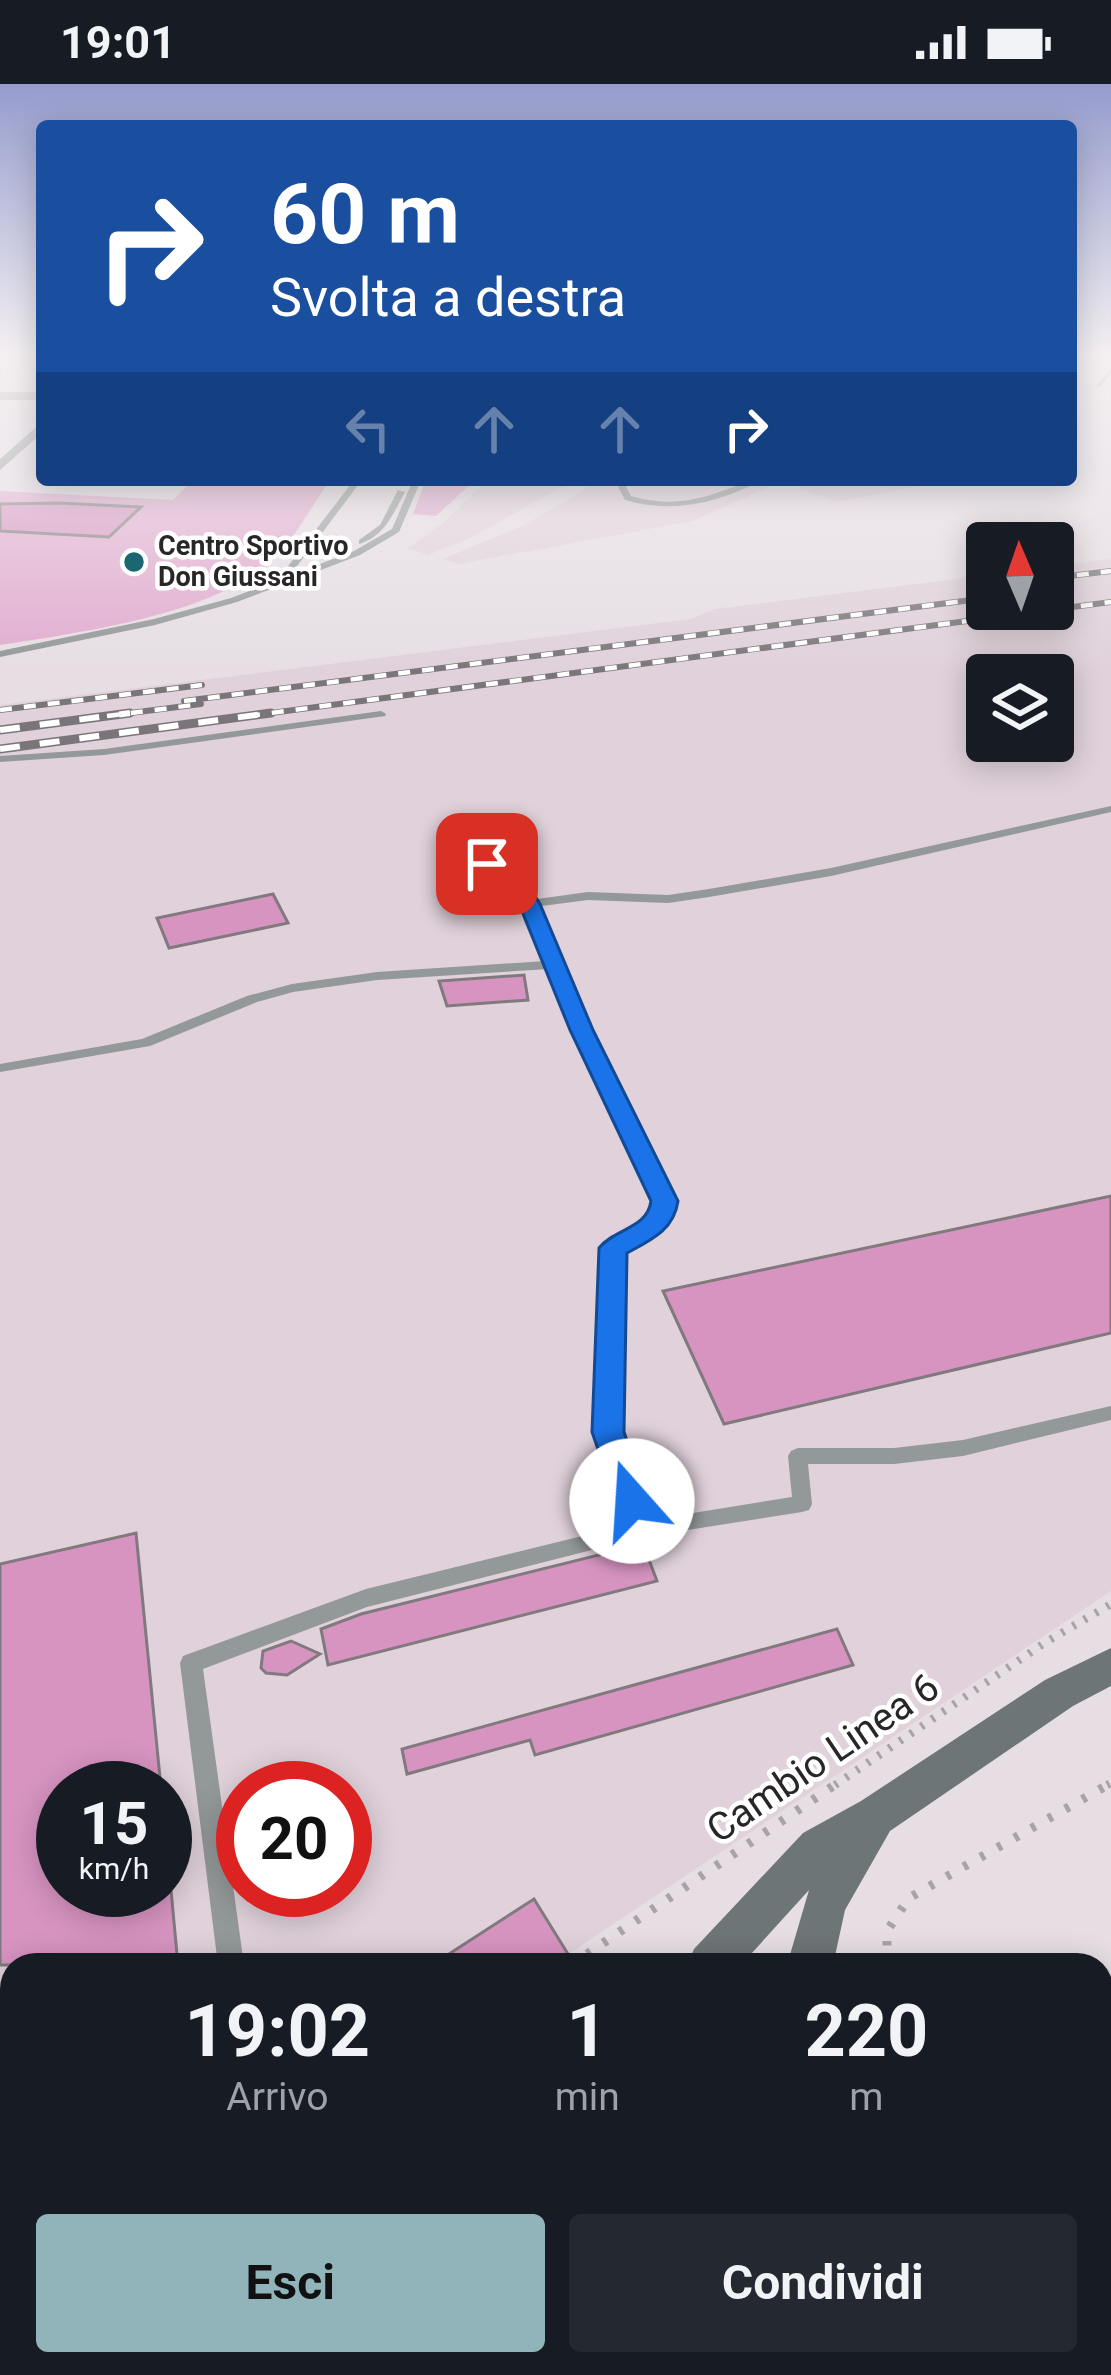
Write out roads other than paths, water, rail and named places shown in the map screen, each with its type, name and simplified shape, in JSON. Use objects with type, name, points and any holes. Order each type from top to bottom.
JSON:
[{"type":"street","points":[[721,1953],[818,1848],[876,1816],[1028,1713],[1111,1666]]},
{"type":"street","points":[[813,1953],[823,1907],[876,1816]]},
{"type":"lane","points":[[288,572],[353,486]]},
{"type":"lane","points":[[0,651],[168,613],[288,572],[373,535],[404,486]]},
{"type":"lane","points":[[0,651],[154,622],[234,600],[374,546],[399,525],[415,486]]},
{"type":"lane","points":[[623,486],[628,497],[669,506],[699,503],[743,486]]},
{"type":"lane","points":[[0,759],[104,752],[381,714]]},
{"type":"lane","points":[[529,904],[588,896],[668,898],[709,893],[832,872],[1111,809]]},
{"type":"lane","points":[[449,872],[487,864],[515,881],[665,1201],[663,1214],[650,1229],[613,1248],[608,1432],[643,1529]]},
{"type":"lane","points":[[0,1067],[145,1043],[252,999],[292,988],[377,976],[557,964]]},
{"type":"lane","points":[[230,1953],[191,1663],[366,1598],[643,1529],[802,1504],[798,1456],[894,1456],[963,1448],[1111,1413]]},
{"type":"railway","points":[[1074,575],[1111,571]]},
{"type":"railway","points":[[184,701],[966,601]]},
{"type":"railway","points":[[248,716],[1111,602]]},
{"type":"railway","points":[[0,710],[202,685]]},
{"type":"railway","points":[[109,716],[201,704]]},
{"type":"railway","points":[[109,716],[130,713]]},
{"type":"railway","points":[[0,749],[271,713]]},
{"type":"railway","points":[[0,730],[109,716]]},
{"type":"place","name":"Centro Sportivo Don Giussani","points":[[134,562]]}]
